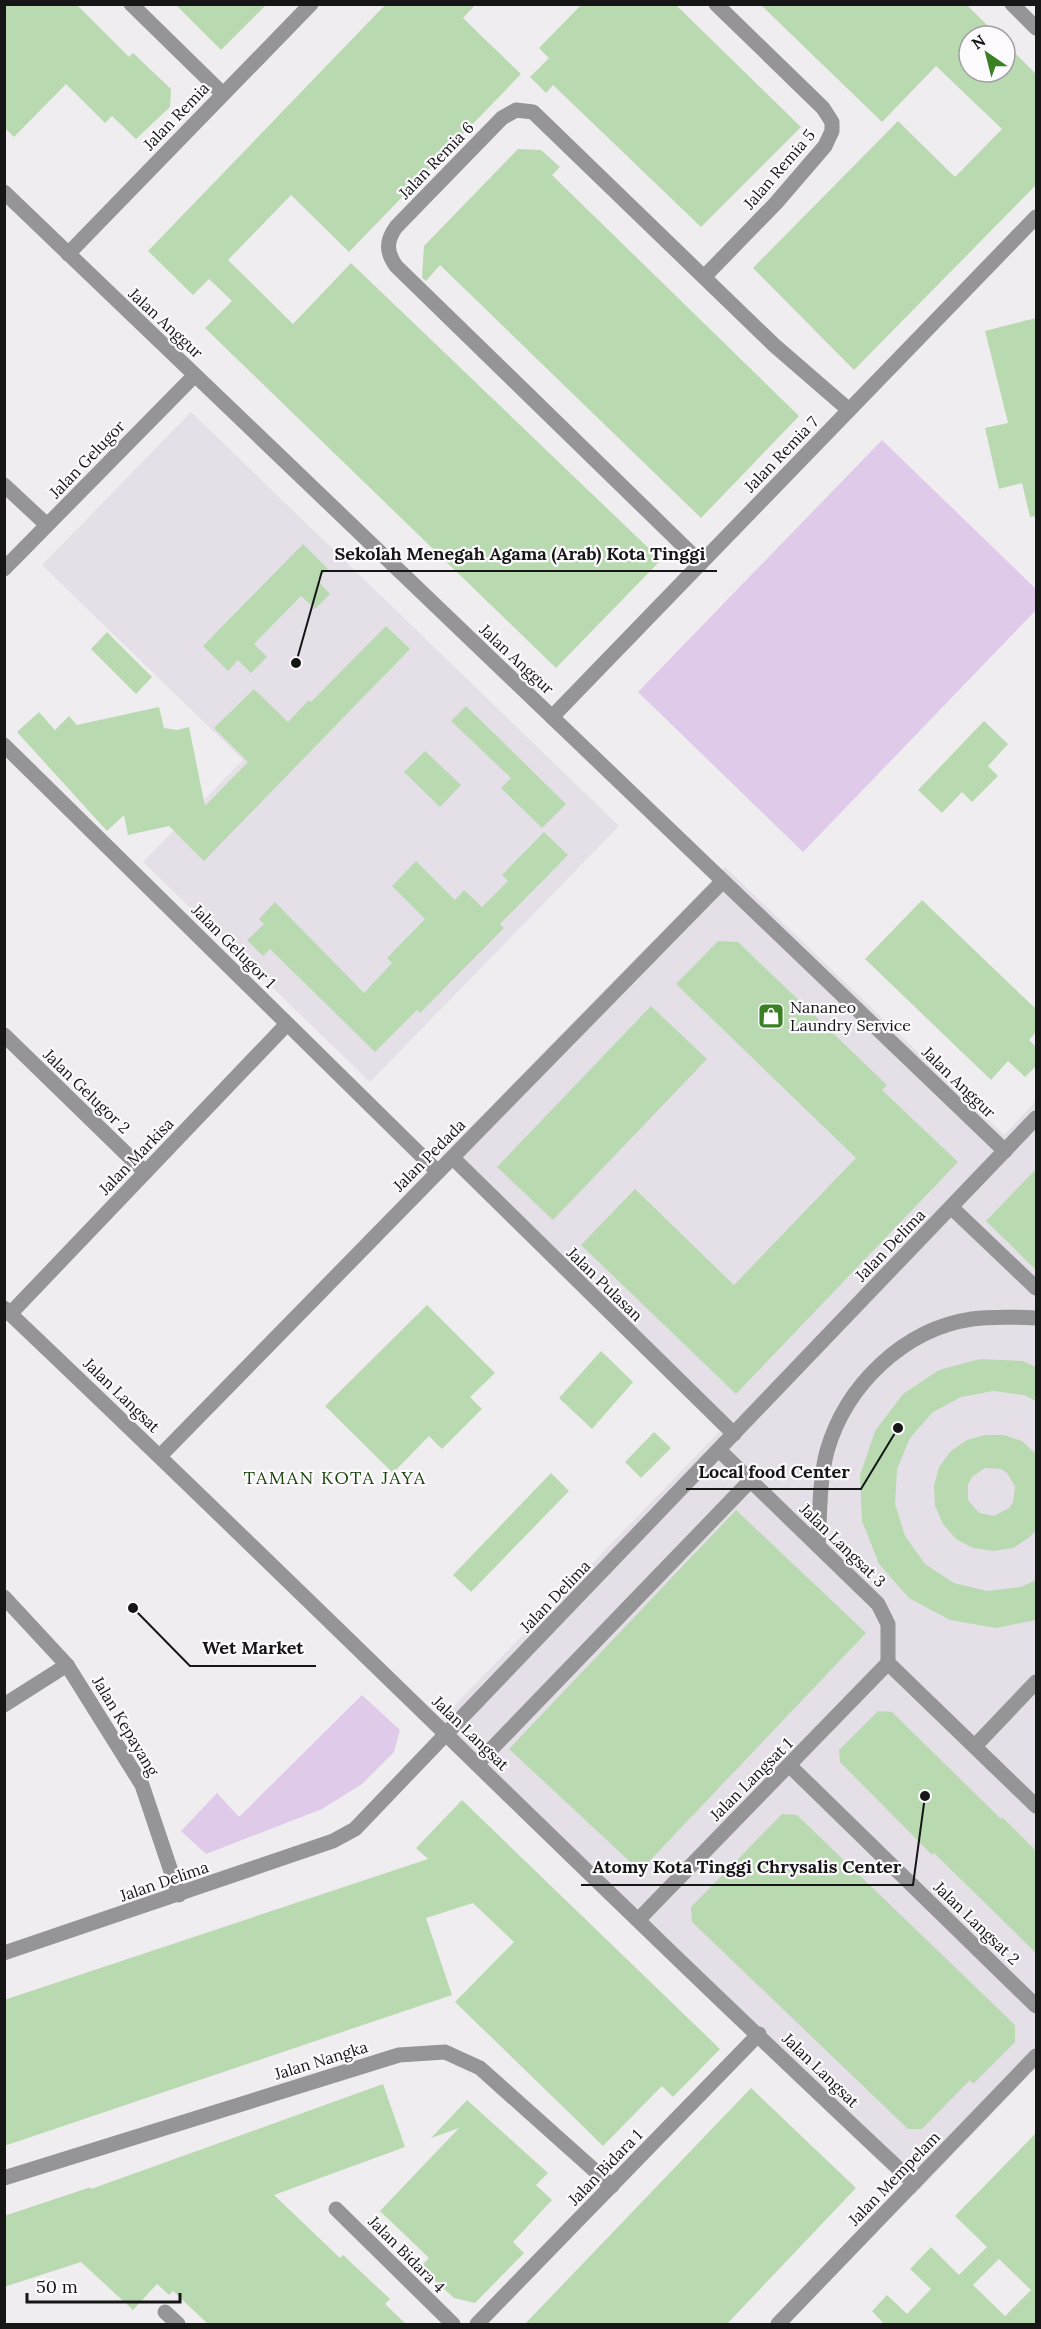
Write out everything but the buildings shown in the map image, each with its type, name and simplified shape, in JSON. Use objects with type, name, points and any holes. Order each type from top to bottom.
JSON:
[{"type":"street","points":[[131,4],[223,94]]},
{"type":"street","name":"Jalan Remia","points":[[68,254],[311,4]]},
{"type":"street","name":"Jalan Remia 5","points":[[704,277],[776,203],[825,146],[832,131],[831,122],[823,108],[716,4]]},
{"type":"street","points":[[1012,4],[1036,28]]},
{"type":"street","name":"Jalan Remia 6","points":[[700,563],[396,266],[388,251],[388,242],[396,227],[502,118],[508,113],[525,110],[540,117],[774,345],[849,411]]},
{"type":"street","name":"Jalan Anggur","points":[[4,192],[1005,1151]]},
{"type":"street","name":"Jalan Remia 7","points":[[552,717],[1036,217]]},
{"type":"street","name":"Jalan Gelugor","points":[[4,568],[195,375]]},
{"type":"street","points":[[4,485],[47,525]]},
{"type":"street","name":"Jalan Gelugor 1","points":[[4,745],[438,1172]]},
{"type":"street","name":"Jalan Pedada","points":[[161,1455],[723,880]]},
{"type":"street","name":"Jalan Markisa","points":[[7,1311],[287,1024]]},
{"type":"street","name":"Jalan Gelugor 2","points":[[4,1035],[145,1172]]},
{"type":"street","name":"Jalan Delima","points":[[4,1953],[333,1841],[355,1828],[447,1735],[1036,1118]]},
{"type":"street","name":"Jalan Pulasan","points":[[453,1158],[734,1434]]},
{"type":"street","points":[[951,1208],[1036,1288]]},
{"type":"street","name":"Jalan Langsat","points":[[7,1311],[161,1455],[447,1735],[914,2183]]},
{"type":"street","points":[[818,1546],[822,1479],[827,1450],[840,1418],[856,1391],[878,1366],[900,1348],[931,1332],[960,1323],[1001,1317],[1036,1318]]},
{"type":"street","name":"Jalan Langsat 3","points":[[719,1450],[878,1604],[888,1624],[888,1663]]},
{"type":"street","points":[[477,1764],[750,1481]]},
{"type":"street","name":"Jalan Kepayang","points":[[4,1597],[67,1665],[142,1785],[179,1895]]},
{"type":"street","points":[[888,1663],[1036,1806]]},
{"type":"street","name":"Jalan Langsat 1","points":[[639,1919],[888,1663]]},
{"type":"street","points":[[4,1705],[67,1665]]},
{"type":"street","points":[[975,1746],[1036,1682]]},
{"type":"street","name":"Jalan Langsat 2","points":[[790,1766],[1036,2006]]},
{"type":"street","name":"Jalan Bidara 1","points":[[477,2325],[759,2034]]},
{"type":"street","name":"Jalan Nangka","points":[[4,2178],[399,2055],[445,2052],[480,2068],[612,2186]]},
{"type":"street","name":"Jalan Mempelam","points":[[778,2325],[1036,2056]]},
{"type":"street","name":"Jalan Bidara 4","points":[[336,2209],[453,2325]]},
{"type":"street","points":[[165,2312],[178,2325]]},
{"type":"shaded area","points":[[191,412],[619,826],[370,1082],[143,862],[243,760],[42,565]]},
{"type":"shaded area","points":[[882,440],[1036,589],[1036,610],[803,852],[638,692]]},
{"type":"shaded area","points":[[725,867],[1004,1135],[1036,1101],[1036,2068],[914,2195],[431,1730],[720,1431],[441,1157]]},
{"type":"shaded area","points":[[362,1695],[400,1730],[394,1752],[362,1784],[322,1809],[206,1854],[181,1831],[217,1793],[239,1817]]},
{"type":"place","name":"Sekolah Menegah Agama (Arab) Kota Tinggi","points":[[296,663]]},
{"type":"place","name":"Nananeo Laundry Service","points":[[771,1016]]},
{"type":"place","name":"Local food Center","points":[[898,1428]]},
{"type":"place","name":"Wet Market","points":[[133,1608]]},
{"type":"place","name":"Atomy Kota Tinggi Chrysalis Center","points":[[925,1796]]},
{"type":"district","name":"TAMAN KOTA JAYA","points":[[335,1478]]}]
